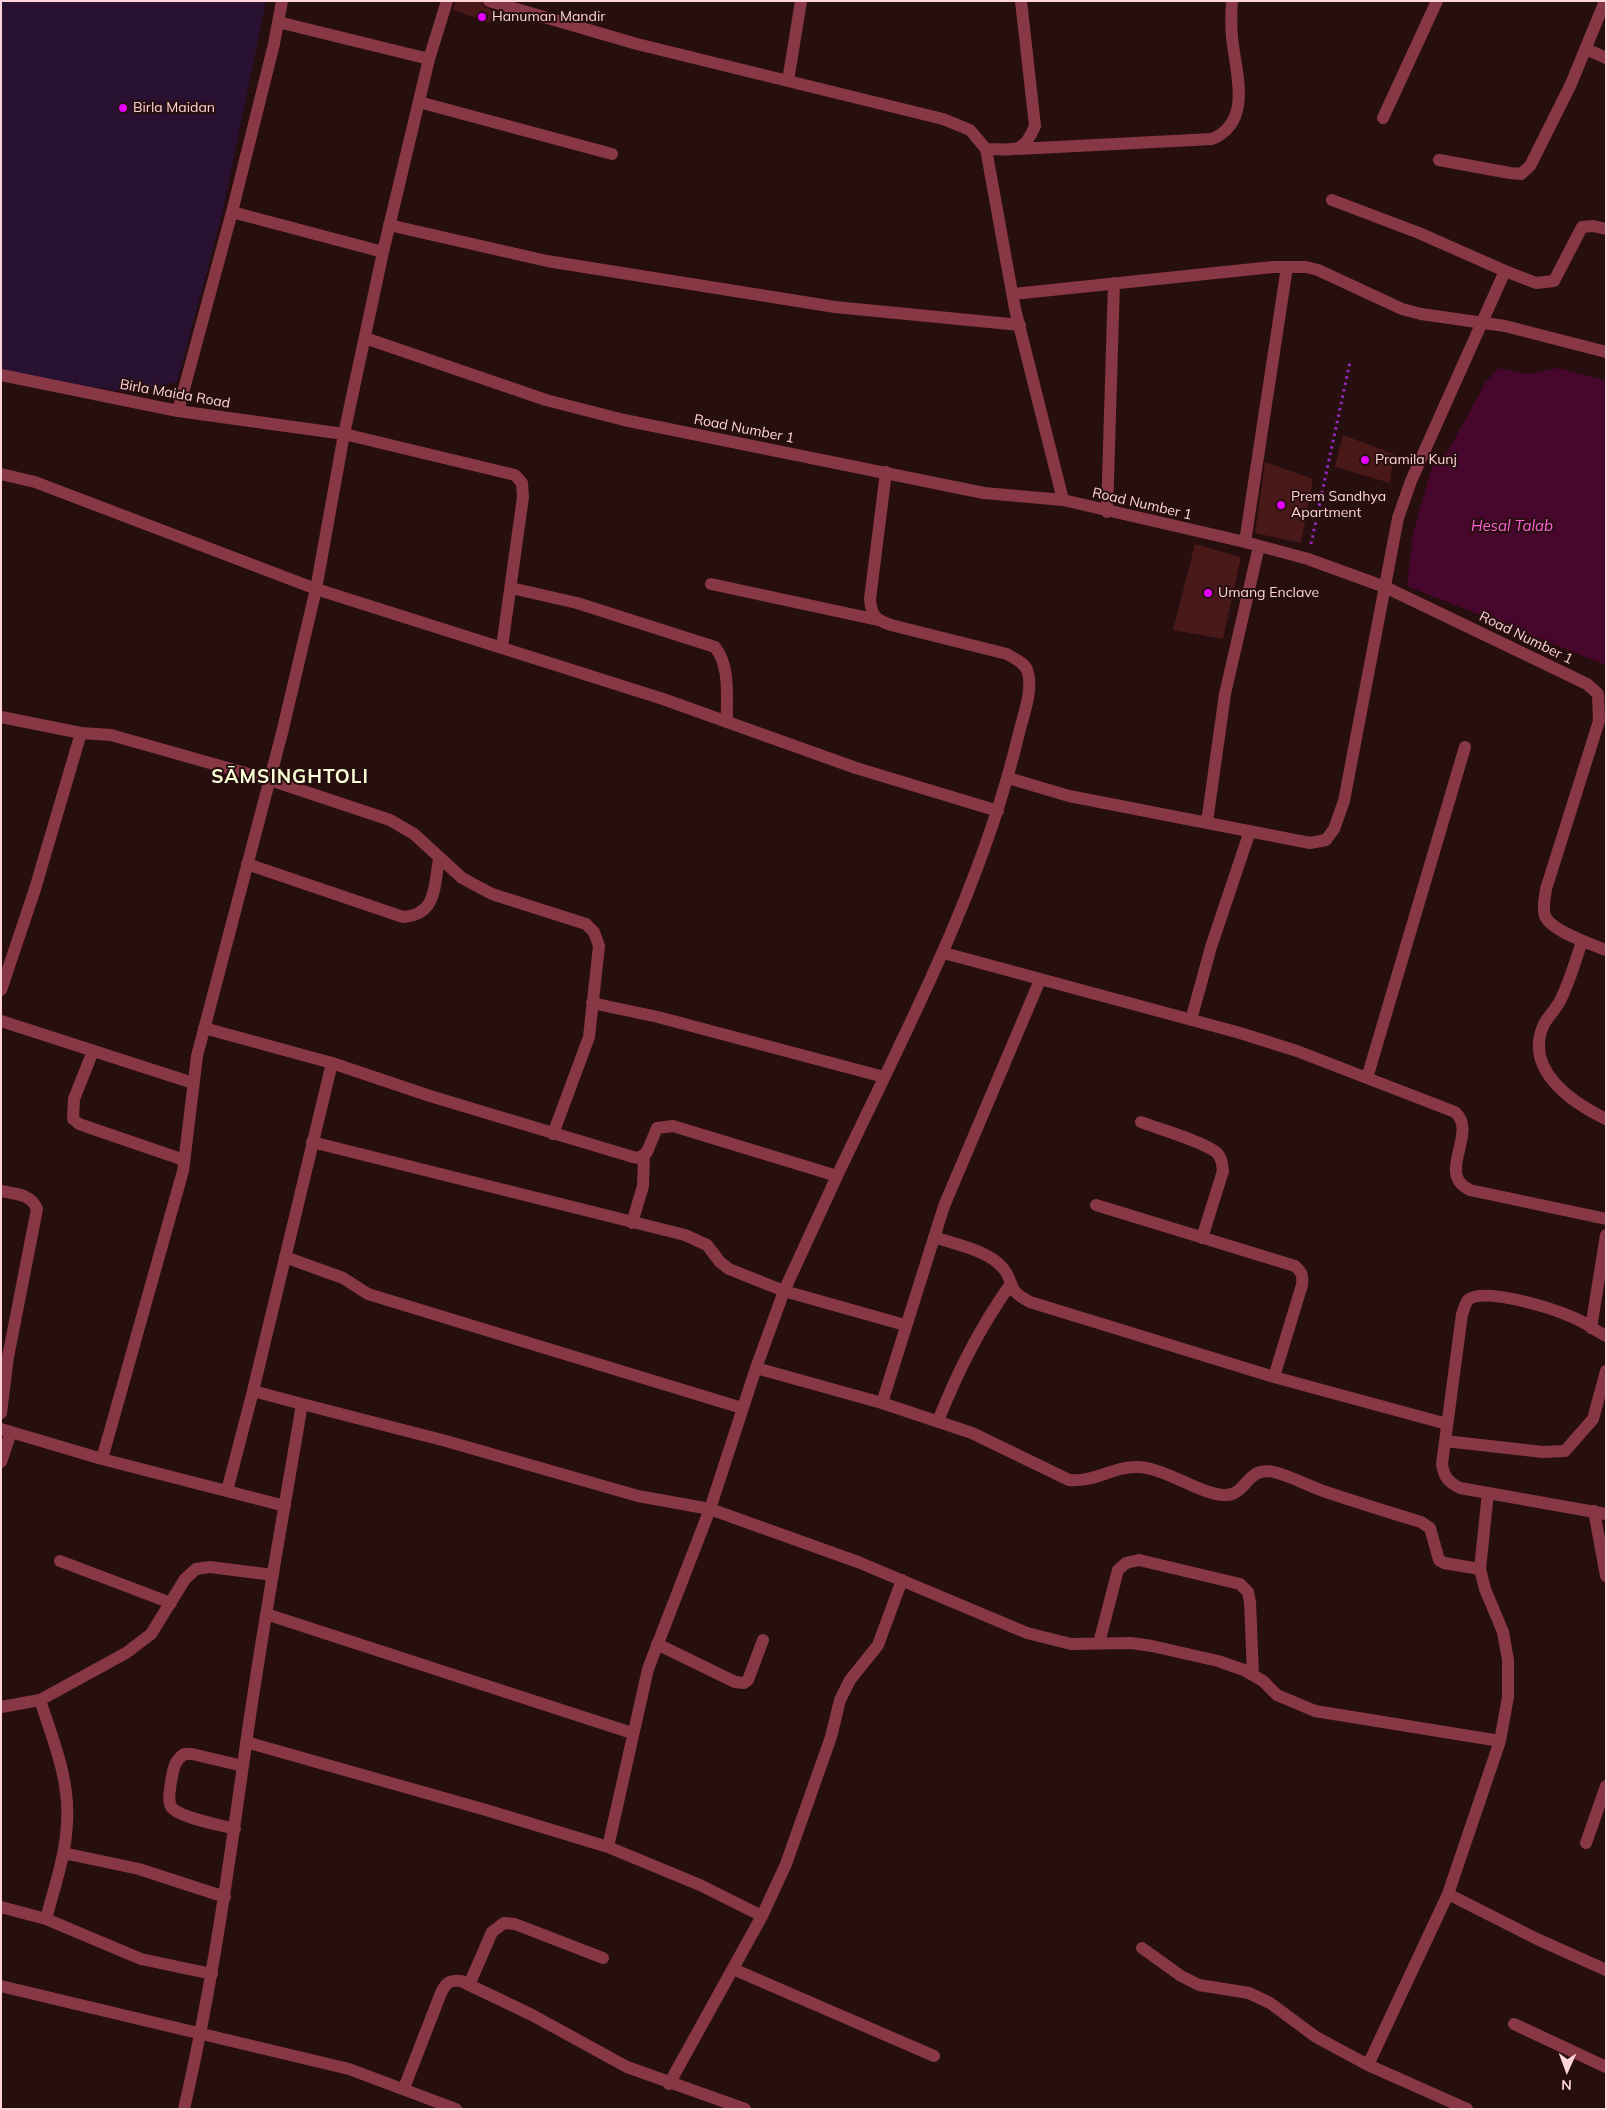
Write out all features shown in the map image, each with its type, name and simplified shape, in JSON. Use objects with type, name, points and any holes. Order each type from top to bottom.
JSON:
[{"type":"street","points":[[178,411],[232,212],[282,1]]},
{"type":"street","points":[[102,1459],[141,1316],[172,1216],[184,1160],[193,1082],[204,1028],[270,780],[316,589],[344,434],[389,225],[429,59],[447,1]]},
{"type":"street","points":[[489,1],[637,44],[943,119],[970,130],[986,149],[1013,294],[1063,500]]},
{"type":"street","points":[[788,81],[800,1]]},
{"type":"street","points":[[1018,149],[1028,141],[1034,126],[1021,1]]},
{"type":"street","points":[[986,149],[1124,145],[1212,139],[1224,134],[1232,124],[1238,105],[1239,92],[1232,37],[1232,1]]},
{"type":"street","points":[[1383,118],[1437,1]]},
{"type":"street","points":[[1439,160],[1521,174],[1530,166],[1586,49],[1605,1]]},
{"type":"street","points":[[278,22],[429,59]]},
{"type":"street","points":[[1586,49],[1606,58]]},
{"type":"street","points":[[419,102],[612,154]]},
{"type":"street","points":[[1332,200],[1419,233],[1536,283],[1554,280],[1582,227],[1593,226],[1606,229]]},
{"type":"street","points":[[232,212],[383,252]]},
{"type":"street","points":[[389,225],[547,261],[835,307],[1020,325]]},
{"type":"street","points":[[1013,294],[1287,267],[1306,267],[1318,270],[1402,309],[1505,326],[1606,352]]},
{"type":"street","points":[[1245,542],[1287,267]]},
{"type":"street","points":[[1008,778],[1069,796],[1310,843],[1326,840],[1334,829],[1344,801],[1398,518],[1411,481],[1505,271]]},
{"type":"street","points":[[1108,512],[1114,284]]},
{"type":"street","name":"Road Number 1","points":[[365,338],[546,400],[624,420],[984,493],[1063,500],[1108,512],[1245,542],[1308,559],[1385,587],[1602,690],[1599,721],[1546,889],[1543,905],[1545,916],[1552,925],[1582,941],[1606,950]]},
{"type":"street","name":"Birla Maida Road","points":[[1,375],[178,411],[344,434],[515,475],[522,483],[523,496],[511,588]]},
{"type":"street","points":[[878,620],[871,612],[870,599],[886,472]]},
{"type":"street","points":[[1,474],[35,482],[316,589],[502,647],[727,722],[856,768],[998,810]]},
{"type":"street","points":[[1207,822],[1225,694],[1259,546]]},
{"type":"street","points":[[608,1847],[624,1779],[632,1733],[648,1669],[710,1509],[756,1368],[784,1291],[944,953],[998,810],[1008,778],[1029,688],[1028,672],[1020,661],[1007,654],[878,620],[710,584]]},
{"type":"street","points":[[502,647],[511,588],[577,603],[715,648],[722,656],[726,671],[727,722]]},
{"type":"street","points":[[1,717],[81,733],[111,735],[270,780],[390,820],[414,834],[439,859],[462,878],[492,894],[586,924],[594,932],[599,946],[589,1037],[585,1053],[553,1134]]},
{"type":"street","points":[[1,990],[35,889],[81,733]]},
{"type":"street","points":[[1367,1078],[1465,747]]},
{"type":"street","points":[[1191,1020],[1211,948],[1250,831]]},
{"type":"street","points":[[247,864],[403,917],[425,912],[431,901],[439,859]]},
{"type":"street","points":[[1582,941],[1572,976],[1560,1001],[1544,1024],[1538,1046],[1542,1065],[1555,1085],[1580,1106],[1606,1119]]},
{"type":"street","points":[[944,953],[1191,1020],[1297,1052],[1456,1112],[1462,1118],[1463,1126],[1456,1170],[1457,1180],[1461,1186],[1470,1190],[1606,1220]]},
{"type":"street","points":[[882,1403],[934,1237],[981,1115],[1040,980]]},
{"type":"street","points":[[592,1004],[658,1017],[884,1077]]},
{"type":"street","points":[[1,1021],[193,1082]]},
{"type":"street","points":[[204,1028],[332,1063],[633,1158],[644,1156]]},
{"type":"street","points":[[93,1051],[74,1099],[72,1119],[79,1124],[184,1160]]},
{"type":"street","points":[[227,1491],[332,1063]]},
{"type":"street","points":[[1141,1122],[1218,1153],[1222,1161],[1223,1171],[1202,1238]]},
{"type":"street","points":[[632,1223],[643,1186],[644,1156],[657,1128],[673,1126],[837,1176]]},
{"type":"street","points":[[312,1142],[698,1240],[707,1245],[720,1262],[729,1269],[784,1291],[905,1325]]},
{"type":"street","points":[[1,1192],[26,1196],[34,1202],[38,1209],[8,1358],[1,1413]]},
{"type":"street","points":[[1096,1205],[1295,1266],[1301,1270],[1303,1277],[1302,1285],[1274,1377]]},
{"type":"street","points":[[1591,1328],[1606,1235]]},
{"type":"street","points":[[934,1237],[995,1260],[1003,1268],[1010,1285],[1018,1296],[1030,1302],[1274,1377],[1447,1424]]},
{"type":"street","points":[[285,1256],[343,1278],[368,1294],[742,1408]]},
{"type":"street","points":[[938,1421],[970,1351],[996,1304],[1010,1285]]},
{"type":"street","points":[[1606,1336],[1574,1317],[1555,1310],[1490,1294],[1477,1295],[1467,1300],[1462,1314],[1442,1464],[1444,1475],[1451,1484],[1460,1488],[1600,1513],[1606,1576]]},
{"type":"street","points":[[756,1368],[882,1403],[938,1421],[1002,1446],[1049,1472],[1070,1480],[1084,1481],[1120,1468],[1138,1467],[1152,1469],[1212,1492],[1225,1495],[1237,1492],[1251,1476],[1260,1471],[1274,1472],[1322,1491],[1421,1522],[1430,1528],[1439,1560],[1444,1563],[1480,1570]]},
{"type":"street","points":[[1445,1441],[1543,1452],[1565,1451],[1593,1419],[1606,1372]]},
{"type":"street","points":[[253,1391],[437,1438],[638,1496],[710,1509],[832,1552],[1028,1633],[1071,1644],[1131,1643],[1152,1646],[1218,1661],[1253,1675],[1263,1681],[1277,1695],[1315,1710],[1500,1741]]},
{"type":"street","points":[[184,2109],[201,2035],[212,1974],[266,1614],[302,1404]]},
{"type":"street","points":[[1,1462],[6,1431],[102,1459],[284,1506]]},
{"type":"street","points":[[1368,2065],[1448,1894],[1500,1741],[1508,1697],[1508,1660],[1503,1632],[1485,1589],[1480,1570],[1488,1493]]},
{"type":"street","points":[[1099,1643],[1118,1570],[1126,1562],[1139,1560],[1240,1584],[1248,1592],[1253,1675]]},
{"type":"street","points":[[60,1561],[171,1603]]},
{"type":"street","points":[[1,1707],[40,1700],[126,1653],[151,1634],[185,1579],[196,1569],[210,1568],[273,1575]]},
{"type":"street","points":[[669,2084],[762,1916],[786,1864],[831,1737],[840,1700],[850,1680],[878,1645],[902,1580]]},
{"type":"street","points":[[266,1614],[632,1733]]},
{"type":"street","points":[[657,1644],[735,1682],[744,1683],[748,1680],[763,1640]]},
{"type":"street","points":[[40,1700],[58,1755],[66,1789],[68,1822],[63,1853],[46,1919]]},
{"type":"street","points":[[246,1742],[486,1810],[608,1847],[700,1885],[762,1916]]},
{"type":"street","points":[[235,1829],[182,1814],[173,1809],[169,1793],[174,1765],[184,1754],[192,1754],[243,1766]]},
{"type":"street","points":[[1586,1843],[1606,1786]]},
{"type":"street","points":[[63,1853],[139,1868],[225,1896]]},
{"type":"street","points":[[1448,1894],[1537,1939],[1606,1970]]},
{"type":"street","points":[[1,1907],[46,1919],[142,1959],[212,1974]]},
{"type":"street","points":[[469,1985],[492,1932],[504,1923],[516,1924],[603,1958]]},
{"type":"street","points":[[1142,1948],[1181,1976],[1199,1985],[1249,1993],[1270,2003],[1316,2037],[1368,2065],[1467,2109]]},
{"type":"street","points":[[734,1969],[934,2056]]},
{"type":"street","points":[[404,2088],[444,1985],[451,1980],[469,1985],[532,2015],[627,2067],[669,2084],[702,2092],[745,2109]]},
{"type":"street","points":[[1,1986],[350,2070],[404,2088],[456,2109]]},
{"type":"street","points":[[1514,2024],[1606,2067]]},
{"type":"path","points":[[1308,559],[1350,362]]},
{"type":"shaded area","name":"Birla Maidan","points":[[1,1],[266,1],[222,215],[177,382],[132,393],[58,382],[1,369]]},
{"type":"water","name":"Hesal Talab","points":[[1498,368],[1528,374],[1559,368],[1606,381],[1606,665],[1407,586],[1413,534],[1433,463],[1448,451],[1486,382]]},
{"type":"building","name":"Hanuman Mandir","points":[[455,1],[481,1],[484,7],[495,11],[490,23],[453,10]]},
{"type":"building","name":"Pramila Kunj","points":[[1343,435],[1394,454],[1390,483],[1335,467]]},
{"type":"building","name":"Prem Sandhya Apartment","points":[[1265,462],[1313,479],[1301,543],[1255,533]]},
{"type":"building","name":"Umang Enclave","points":[[1195,544],[1241,557],[1223,639],[1173,630]]},
{"type":"place","name":"Hanuman Mandir","points":[[482,17]]},
{"type":"place","name":"Birla Maidan","points":[[123,108]]},
{"type":"place","name":"Pramila Kunj","points":[[1365,460]]},
{"type":"place","name":"Prem Sandhya Apartment","points":[[1281,505]]},
{"type":"place","name":"Umang Enclave","points":[[1208,593]]},
{"type":"district","name":"SĀMSINGHTOLI","points":[[290,777]]}]
